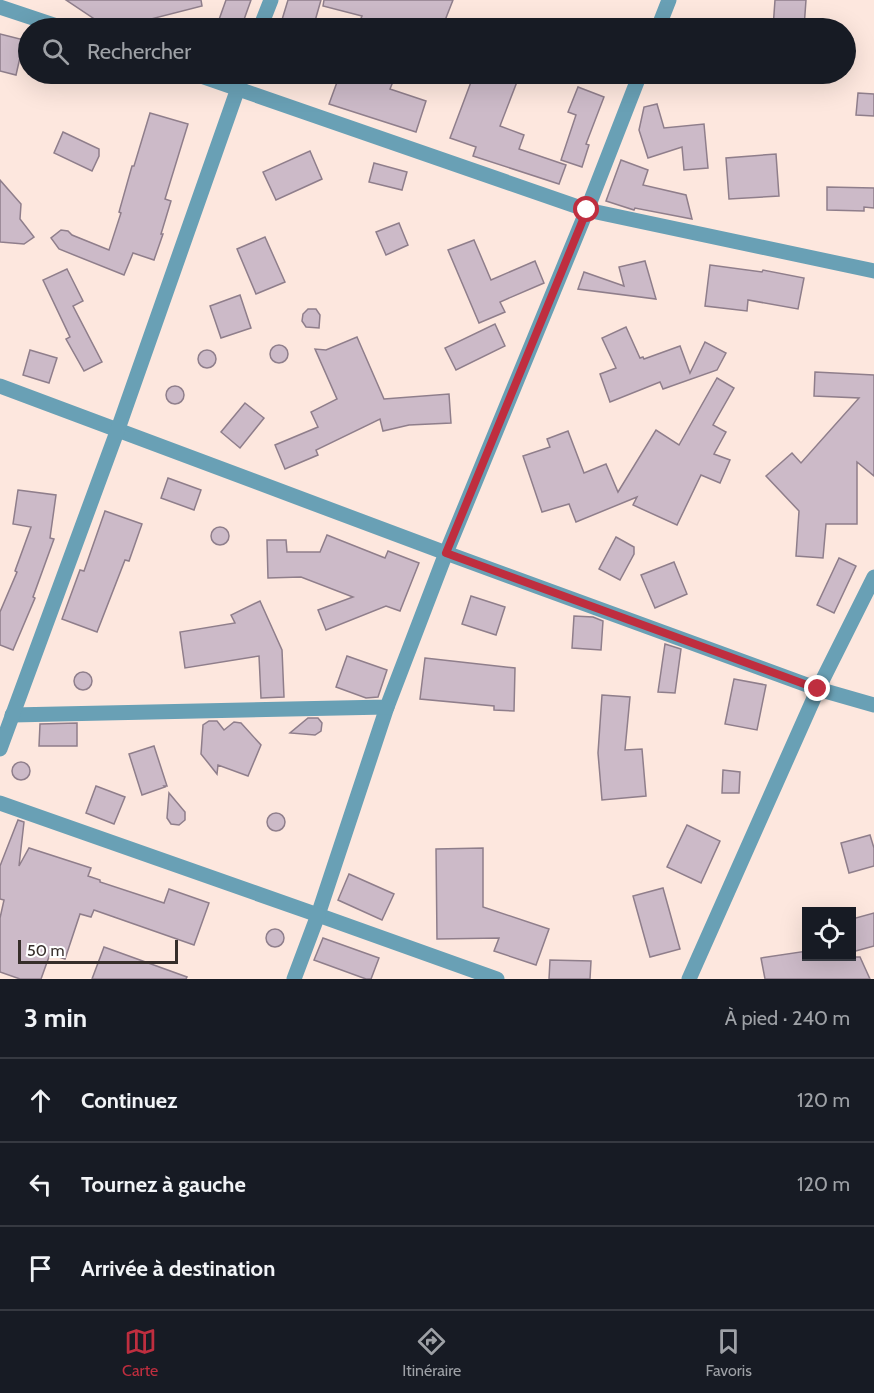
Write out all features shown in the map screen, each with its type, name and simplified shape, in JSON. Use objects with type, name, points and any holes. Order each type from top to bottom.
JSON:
[{"type":"street","points":[[264,18],[271,0]]},
{"type":"street","points":[[662,18],[669,0]]},
{"type":"street","points":[[0,7],[33,18]]},
{"type":"street","points":[[0,749],[118,429],[239,84]]},
{"type":"street","points":[[248,84],[587,210],[874,271]]},
{"type":"street","points":[[294,979],[318,915],[387,707],[446,553],[587,210],[636,84]]},
{"type":"street","points":[[0,386],[818,689],[874,705]]},
{"type":"street","points":[[689,979],[818,689],[874,577]]},
{"type":"street","points":[[12,715],[387,707]]},
{"type":"street","points":[[0,803],[497,979]]},
{"type":"building","points":[[66,0],[201,0],[202,6],[155,18],[93,18]]},
{"type":"building","points":[[226,0],[251,0],[245,18],[220,18]]},
{"type":"building","points":[[288,0],[321,0],[316,18],[283,18]]},
{"type":"building","points":[[324,0],[453,0],[446,18],[361,18],[362,16],[323,6]]},
{"type":"building","points":[[775,0],[806,0],[805,18],[774,18]]},
{"type":"building","points":[[0,34],[18,38],[16,75],[0,71]]},
{"type":"building","points":[[336,84],[392,84],[390,89],[426,101],[416,132],[329,104]]},
{"type":"building","points":[[470,84],[516,84],[500,126],[524,135],[519,149],[566,165],[559,184],[473,156],[476,147],[450,138]]},
{"type":"building","points":[[578,87],[604,97],[586,144],[589,145],[582,167],[561,160],[576,115],[568,112]]},
{"type":"building","points":[[858,93],[874,94],[874,116],[856,115]]},
{"type":"building","points":[[657,104],[664,128],[704,124],[708,168],[684,170],[682,147],[648,158],[639,130],[644,107]]},
{"type":"building","points":[[150,113],[188,124],[165,199],[171,201],[154,260],[133,253],[124,275],[59,249],[51,238],[61,230],[68,231],[72,235],[109,250],[121,213],[119,212],[132,166],[134,166]]},
{"type":"building","points":[[63,132],[99,149],[99,156],[92,171],[54,153]]},
{"type":"building","points":[[310,151],[322,179],[276,200],[263,172]]},
{"type":"building","points":[[776,154],[779,196],[729,199],[726,158]]},
{"type":"building","points":[[621,160],[648,170],[643,185],[686,195],[692,219],[635,208],[634,210],[606,201]]},
{"type":"building","points":[[374,163],[407,172],[402,190],[369,182]]},
{"type":"building","points":[[0,180],[21,204],[20,219],[34,237],[24,244],[0,242]]},
{"type":"building","points":[[827,187],[874,188],[874,208],[864,207],[864,211],[827,210]]},
{"type":"building","points":[[399,223],[408,245],[386,255],[376,232]]},
{"type":"building","points":[[265,237],[285,282],[256,294],[237,249]]},
{"type":"building","points":[[474,240],[491,280],[535,261],[544,283],[500,302],[505,312],[479,323],[448,250]]},
{"type":"building","points":[[645,261],[656,299],[578,289],[584,272],[624,286],[619,267]]},
{"type":"building","points":[[710,265],[762,272],[763,270],[804,278],[798,309],[748,300],[747,311],[705,306]]},
{"type":"building","points":[[67,269],[83,301],[73,306],[102,362],[84,371],[66,339],[70,337],[43,280]]},
{"type":"building","points":[[240,295],[251,328],[221,338],[210,306]]},
{"type":"building","points":[[308,309],[316,309],[320,315],[319,328],[306,327],[302,321],[303,314]]},
{"type":"building","points":[[495,324],[505,346],[456,370],[445,348]]},
{"type":"building","points":[[626,327],[640,358],[644,359],[680,346],[690,373],[705,342],[726,353],[717,370],[663,389],[660,382],[610,402],[600,374],[616,368],[602,338]]},
{"type":"building","points":[[357,337],[384,399],[449,394],[451,423],[409,425],[383,431],[380,419],[316,450],[318,455],[285,469],[275,445],[318,427],[311,412],[337,399],[315,349],[326,350]]},
{"type":"building","points":[[275,345],[283,345],[288,350],[286,361],[275,363],[270,358],[270,350]]},
{"type":"building","points":[[30,350],[57,358],[49,383],[23,375]]},
{"type":"building","points":[[203,350],[211,350],[216,355],[214,366],[203,368],[198,363],[198,355]]},
{"type":"building","points":[[815,372],[874,375],[874,476],[857,462],[857,524],[826,524],[823,558],[796,556],[799,511],[766,476],[792,453],[801,463],[859,398],[814,396]]},
{"type":"building","points":[[717,378],[734,388],[713,425],[726,432],[714,454],[730,460],[720,483],[701,475],[677,525],[633,505],[637,497],[576,522],[569,504],[542,512],[523,456],[550,447],[547,439],[568,431],[584,473],[606,464],[618,492],[656,430],[679,445]]},
{"type":"building","points":[[171,386],[179,386],[184,391],[182,402],[171,404],[166,399],[166,391]]},
{"type":"building","points":[[245,403],[264,418],[240,448],[221,432]]},
{"type":"building","points":[[168,478],[201,490],[194,510],[161,498]]},
{"type":"building","points":[[18,490],[56,495],[50,538],[54,539],[33,597],[35,598],[13,650],[0,645],[0,612],[17,572],[15,571],[31,527],[13,524]]},
{"type":"building","points":[[105,511],[142,524],[129,561],[125,560],[97,632],[62,619],[80,570],[84,571]]},
{"type":"building","points":[[216,527],[224,527],[229,532],[227,543],[216,545],[211,540],[211,532]]},
{"type":"building","points":[[327,535],[385,558],[388,551],[419,563],[400,611],[386,606],[326,630],[318,610],[353,597],[301,577],[268,578],[267,540],[286,540],[287,552],[320,552]]},
{"type":"building","points":[[616,537],[634,547],[634,554],[620,580],[599,569]]},
{"type":"building","points":[[839,558],[856,566],[834,613],[817,605]]},
{"type":"building","points":[[674,562],[687,594],[655,608],[641,575]]},
{"type":"building","points":[[471,596],[505,607],[496,635],[462,624]]},
{"type":"building","points":[[260,601],[282,650],[284,697],[261,698],[259,656],[185,668],[180,632],[235,623],[231,615]]},
{"type":"building","points":[[574,616],[593,617],[603,621],[601,650],[572,648]]},
{"type":"building","points":[[665,644],[681,649],[675,693],[658,692]]},
{"type":"building","points":[[347,656],[387,670],[378,697],[366,698],[336,687]]},
{"type":"building","points":[[425,658],[515,668],[514,711],[494,710],[494,706],[420,699]]},
{"type":"building","points":[[79,672],[87,672],[92,677],[90,688],[79,690],[74,685],[74,677]]},
{"type":"building","points":[[734,679],[766,685],[757,730],[725,724]]},
{"type":"building","points":[[602,695],[630,697],[625,750],[642,749],[646,796],[602,800],[598,753]]},
{"type":"building","points":[[308,718],[318,718],[322,723],[321,731],[315,735],[290,733]]},
{"type":"building","points":[[209,721],[217,721],[224,730],[234,722],[241,723],[261,745],[248,776],[218,765],[217,774],[201,754],[203,725]]},
{"type":"building","points":[[77,723],[77,746],[39,746],[40,724]]},
{"type":"building","points":[[154,746],[167,786],[142,795],[129,754]]},
{"type":"building","points":[[17,762],[25,762],[30,767],[28,778],[17,780],[12,775],[12,767]]},
{"type":"building","points":[[723,770],[740,772],[739,793],[722,793]]},
{"type":"building","points":[[96,786],[125,797],[114,824],[86,813]]},
{"type":"building","points":[[169,793],[185,812],[185,820],[179,825],[171,824],[167,818]]},
{"type":"building","points":[[272,813],[280,813],[285,818],[283,829],[272,831],[267,826],[267,818]]},
{"type":"building","points":[[18,820],[24,822],[19,866],[29,848],[91,868],[88,876],[100,882],[164,903],[169,889],[209,903],[194,945],[94,910],[91,917],[80,914],[65,959],[50,954],[41,979],[20,979],[0,972],[0,918],[4,900],[0,899],[0,866]]},
{"type":"building","points":[[687,825],[720,841],[701,883],[667,867]]},
{"type":"building","points":[[870,835],[874,848],[874,866],[849,873],[841,843]]},
{"type":"building","points":[[483,848],[483,907],[549,929],[536,965],[494,951],[499,938],[437,939],[436,849]]},
{"type":"building","points":[[349,874],[394,894],[382,920],[338,900]]},
{"type":"building","points":[[663,888],[680,949],[650,957],[633,896]]},
{"type":"building","points":[[874,913],[874,946],[856,951],[856,918]]},
{"type":"building","points":[[271,929],[279,929],[284,934],[282,945],[271,947],[266,942],[266,934]]},
{"type":"building","points":[[323,938],[379,958],[371,979],[314,960]]},
{"type":"building","points":[[104,947],[187,977],[186,979],[92,979]]},
{"type":"building","points":[[802,952],[802,961],[856,961],[856,957],[860,957],[870,979],[765,979],[761,958]]},
{"type":"building","points":[[550,960],[591,961],[590,979],[549,979]]},
{"type":"route","points":[[587,210],[446,553],[818,689]]}]
